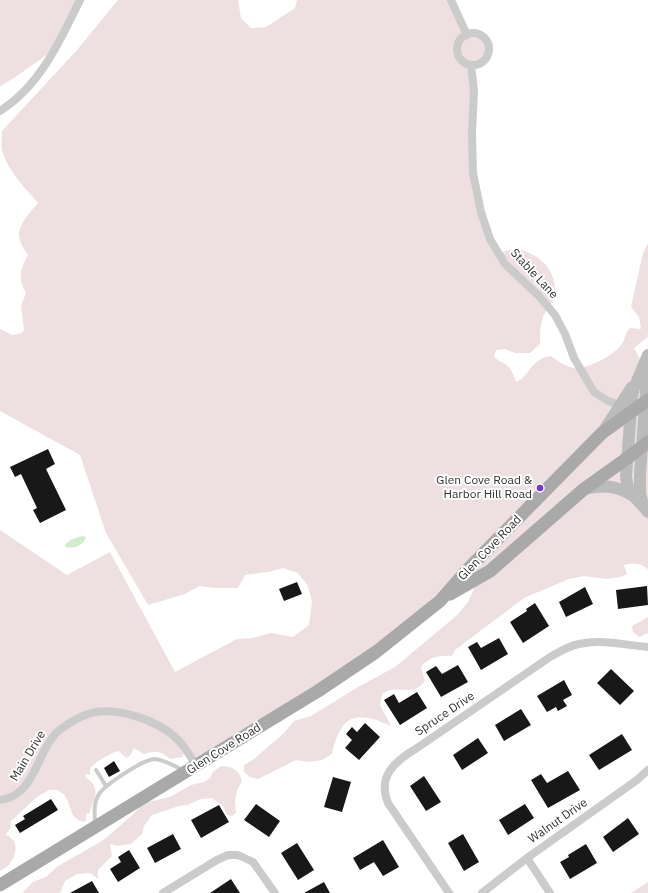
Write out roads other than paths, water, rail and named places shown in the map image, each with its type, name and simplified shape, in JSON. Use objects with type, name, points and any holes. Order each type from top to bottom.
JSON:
[{"type":"main road","name":"Glen Cove Road","points":[[440,601],[468,569],[625,409],[647,401]]},
{"type":"main road","name":"Glen Cove Road","points":[[0,885],[192,769],[361,663],[440,601],[490,571],[584,489],[645,444]]},
{"type":"street","points":[[0,112],[13,103],[26,90],[53,54],[80,0]]},
{"type":"street","points":[[450,0],[467,35]]},
{"type":"street","points":[[477,34],[486,40],[488,44],[488,55],[486,59],[477,65],[471,65],[462,60],[458,52],[459,42],[467,35],[477,34]]},
{"type":"street","name":"Stable Lane","points":[[471,65],[474,90],[472,133],[474,173],[481,212],[490,239],[505,264],[538,295],[555,315],[565,334],[574,358],[594,392],[625,409]]},
{"type":"street","points":[[645,509],[632,495],[626,485],[625,409],[648,357]]},
{"type":"street","points":[[645,509],[639,484],[645,444],[648,357]]},
{"type":"street","points":[[584,489],[598,486],[615,487],[632,495]]},
{"type":"street","name":"Spruce Drive","points":[[449,893],[388,804],[384,795],[384,786],[391,768],[403,756],[564,649],[577,644],[592,642],[609,642],[648,647]]},
{"type":"street","name":"Main Drive","points":[[0,800],[16,796],[25,788],[45,747],[56,732],[79,717],[94,712],[109,711],[131,714],[157,725],[181,742],[192,769]]},
{"type":"street","name":"Walnut Drive","points":[[482,893],[527,858],[637,780],[648,770]]},
{"type":"street","points":[[163,893],[217,860],[228,855],[238,855],[253,862],[275,893]]},
{"type":"street","points":[[527,858],[550,893]]},
{"type":"lane","points":[[96,827],[95,804],[100,792],[106,786],[141,764],[153,759],[192,769]]},
{"type":"lane","points":[[96,770],[106,786]]},
{"type":"place","name":"Glen Cove Road & Harbor Hill Road","points":[[540,488]]}]
